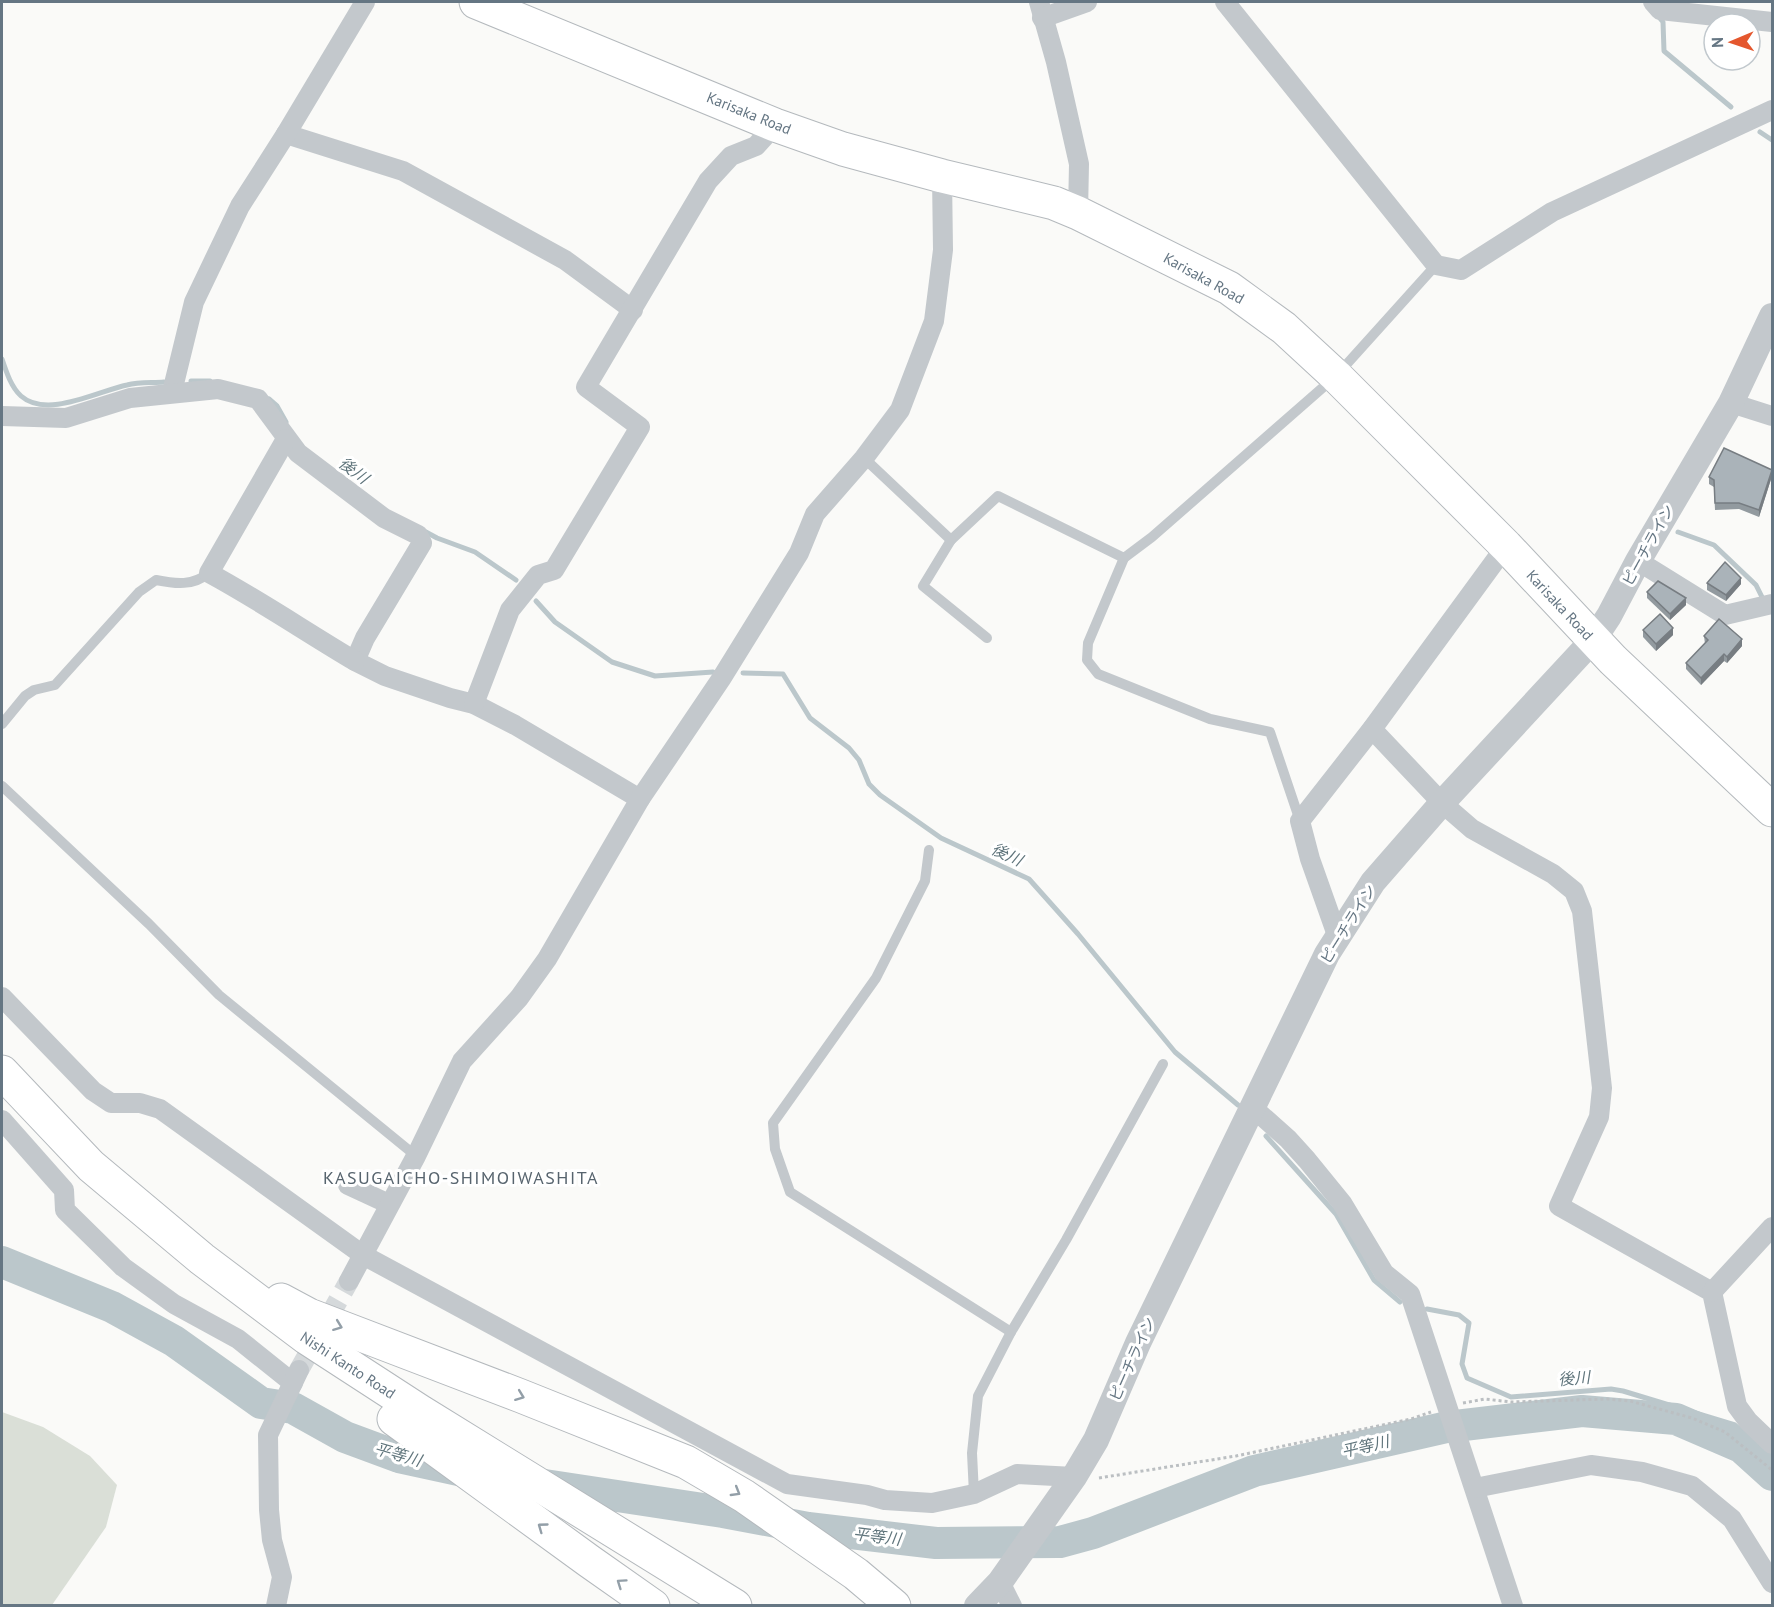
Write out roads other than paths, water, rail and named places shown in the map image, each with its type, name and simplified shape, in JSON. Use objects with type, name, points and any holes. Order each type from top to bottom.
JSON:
[{"type":"highway","name":"Karisaka Road","points":[[476,2],[775,124],[843,149],[1054,203],[1229,288],[1284,328],[1336,376],[1506,546],[1593,640],[1773,810]]},
{"type":"highway","name":"Nishi Kanto Road","points":[[2,1072],[92,1166],[255,1300],[307,1338],[421,1412],[735,1605]]},
{"type":"highway","points":[[144,1211],[270,1294],[309,1315],[686,1462],[744,1496],[856,1574],[894,1605]]},
{"type":"highway","points":[[255,1300],[297,1341],[378,1407],[653,1605]]},
{"type":"street","points":[[172,392],[194,302],[240,206],[365,2]]},
{"type":"street","points":[[1078,213],[1078,164],[1056,62],[1040,10],[1088,2]]},
{"type":"street","points":[[1225,2],[1436,265],[1461,270],[1552,212],[1773,110]]},
{"type":"street","points":[[1653,2],[1660,10],[1773,22]]},
{"type":"street","points":[[474,704],[510,610],[538,575],[554,570],[640,427],[586,387],[708,181],[731,156],[756,146],[775,124]]},
{"type":"street","points":[[286,134],[403,171],[565,260],[633,310]]},
{"type":"street","points":[[349,1281],[416,1156],[462,1061],[519,998],[547,959],[640,799],[721,679],[799,554],[814,514],[864,458],[900,410],[934,321],[943,250],[942,176]]},
{"type":"street","name":"ピーチライン","points":[[977,1605],[1000,1582],[1053,1509],[1096,1440],[1138,1343],[1327,954],[1373,882],[1442,803],[1593,640],[1610,616],[1638,561],[1731,403],[1773,316]]},
{"type":"street","points":[[2,416],[66,418],[130,398],[172,392],[218,389],[258,399],[298,453],[384,518],[418,535],[422,543],[365,638],[355,661]]},
{"type":"street","points":[[1731,403],[1773,416]]},
{"type":"street","points":[[286,439],[209,573],[259,601],[278,615],[355,661],[385,676],[474,704],[515,725],[640,799]]},
{"type":"street","points":[[1338,938],[1310,859],[1300,821],[1372,729],[1506,546]]},
{"type":"street","points":[[1638,561],[1725,615],[1773,604]]},
{"type":"street","points":[[1372,729],[1442,803],[1472,829],[1553,874],[1574,891],[1582,910],[1602,1088],[1599,1118],[1559,1206],[1712,1292],[1737,1406],[1748,1421],[1773,1444]]},
{"type":"street","points":[[2,997],[93,1091],[111,1103],[140,1103],[160,1109],[363,1255],[787,1484],[906,1502],[932,1503],[974,1494],[1017,1474],[1076,1473]]},
{"type":"street","points":[[1252,1107],[1288,1139],[1307,1160],[1342,1203],[1384,1273],[1410,1294],[1513,1605]]},
{"type":"street","points":[[2,1120],[64,1190],[66,1210],[123,1267],[174,1304],[238,1339],[296,1376],[268,1435],[269,1510],[272,1540],[282,1577],[276,1605]]},
{"type":"street","points":[[348,1185],[389,1204]]},
{"type":"street","points":[[1712,1292],[1773,1227]]},
{"type":"street","points":[[1472,1479],[1591,1465],[1642,1472],[1692,1486],[1732,1519],[1773,1583]]},
{"type":"street","points":[[1000,1582],[1012,1605]]},
{"type":"lane","points":[[1300,821],[1270,732],[1210,719],[1098,674],[1087,660],[1089,644],[1124,558],[1152,537],[1336,376],[1436,265]]},
{"type":"lane","points":[[864,458],[951,540]]},
{"type":"lane","points":[[987,638],[923,586],[951,540],[998,496],[1124,558]]},
{"type":"lane","points":[[2,724],[25,696],[34,690],[56,685],[139,592],[156,580],[178,584],[201,580],[209,573]]},
{"type":"lane","points":[[2,786],[149,924],[219,994],[416,1156]]},
{"type":"lane","points":[[929,850],[925,881],[876,978],[773,1123],[775,1149],[790,1192],[1011,1332]]},
{"type":"lane","points":[[974,1494],[972,1453],[978,1396],[1011,1332],[1066,1240],[1164,1064]]},
{"type":"waterway","points":[[1658,16],[1663,22],[1664,51],[1731,107]]},
{"type":"waterway","points":[[1760,132],[1772,140]]},
{"type":"waterway","name":"後川","points":[[2,359],[9,379],[17,392],[32,402],[44,405],[73,401],[132,384],[164,382]]},
{"type":"waterway","name":"後川","points":[[191,381],[210,381]]},
{"type":"waterway","name":"後川","points":[[269,399],[277,406],[286,422]]},
{"type":"waterway","name":"後川","points":[[424,531],[475,552],[516,580]]},
{"type":"waterway","points":[[1678,532],[1714,545],[1756,585],[1762,597]]},
{"type":"waterway","name":"後川","points":[[536,601],[555,622],[612,662],[655,676],[713,672]]},
{"type":"waterway","name":"後川","points":[[743,673],[783,674],[810,718],[849,748],[859,760],[869,784],[880,795],[941,838],[1029,879],[1078,934],[1175,1052],[1238,1105]]},
{"type":"waterway","name":"後川","points":[[1266,1136],[1336,1214],[1374,1280],[1400,1302]]},
{"type":"waterway","name":"平等川","points":[[2,1262],[112,1307],[174,1341],[261,1403],[293,1408],[345,1437],[399,1457],[468,1472]]},
{"type":"waterway","name":"後川","points":[[1427,1309],[1459,1315],[1469,1323],[1462,1364],[1467,1378],[1511,1397],[1611,1389],[1623,1391],[1735,1425],[1772,1458]]},
{"type":"waterway","name":"平等川","points":[[538,1484],[723,1512],[808,1528],[936,1543],[1060,1542],[1093,1533],[1254,1471],[1447,1427],[1582,1411],[1676,1419],[1741,1447],[1772,1475]]},
{"type":"tunnel","points":[[299,1370],[349,1281]]},
{"type":"district","name":"KASUGAICHO-SHIMOIWASHITA","points":[[461,1177]]}]
